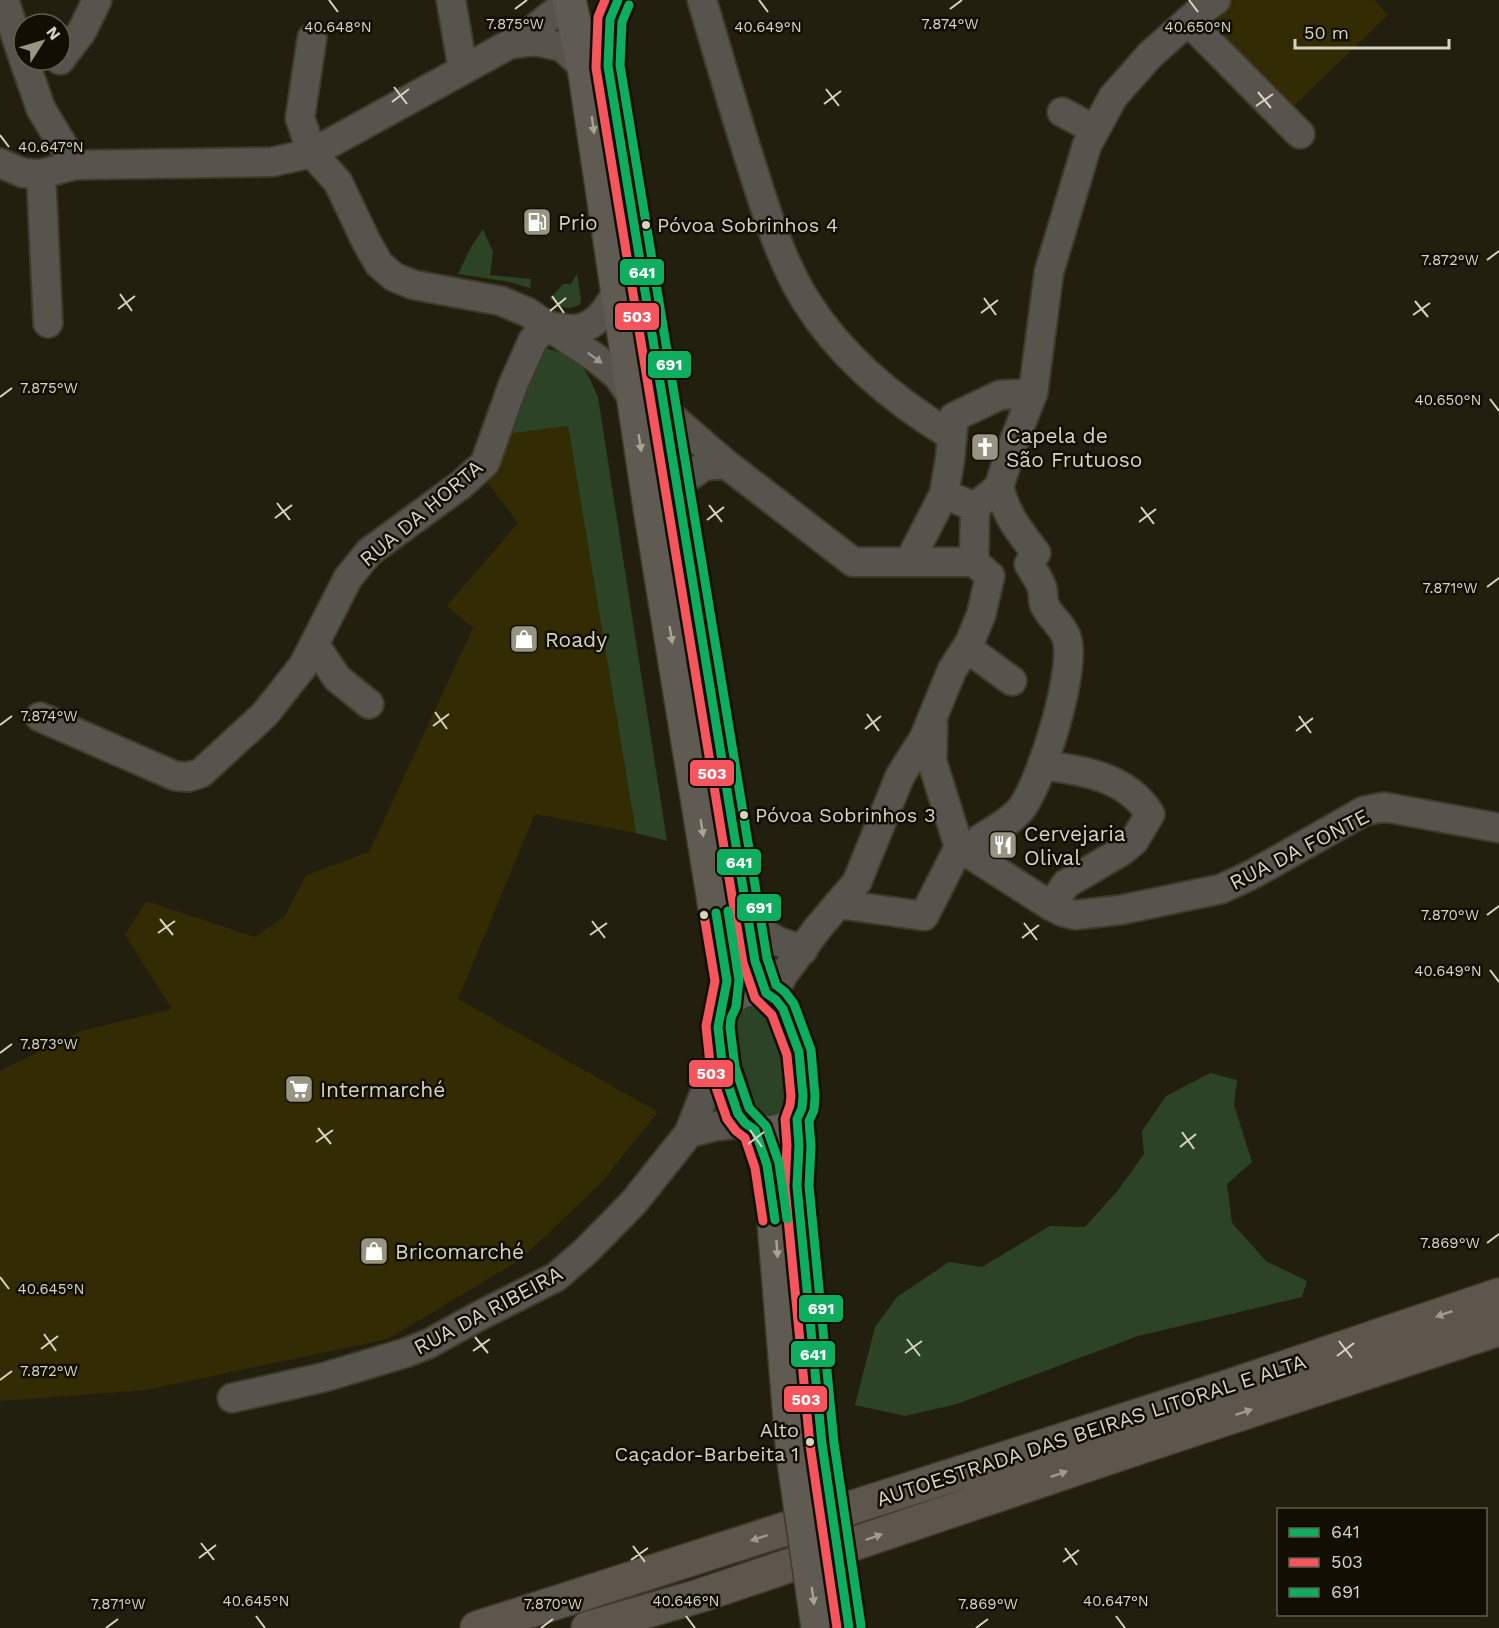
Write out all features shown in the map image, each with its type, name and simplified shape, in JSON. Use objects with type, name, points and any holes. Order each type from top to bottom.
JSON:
[{"type":"highway","name":"AUTOESTRADA DAS BEIRAS LITORAL E ALTA","points":[[477,1628],[1215,1391],[1499,1295]]},
{"type":"highway","name":"AUTOESTRADA DAS BEIRAS LITORAL E ALTA","points":[[588,1628],[699,1596],[1151,1443],[1499,1329]]},
{"type":"main road","points":[[569,0],[584,68],[634,400],[727,981],[718,1027],[723,1070],[738,1113],[750,1127],[767,1165],[807,1449],[838,1624]]},
{"type":"main road","points":[[618,0],[610,19],[608,66],[755,961],[769,995]]},
{"type":"main road","points":[[724,1004],[732,996],[743,991],[755,990],[769,995],[783,1010],[799,1052],[803,1096],[802,1108],[797,1119],[789,1127],[778,1132],[766,1133],[750,1127]]},
{"type":"main road","points":[[797,1119],[799,1145],[797,1186],[807,1449]]},
{"type":"street","points":[[4,0],[12,24]]},
{"type":"street","points":[[72,44],[82,31],[97,0]]},
{"type":"street","points":[[451,0],[463,70]]},
{"type":"street","points":[[0,164],[23,173],[41,174],[75,165],[273,162],[312,153],[510,44],[533,30],[569,0]]},
{"type":"street","points":[[702,0],[765,207],[791,273],[807,302],[849,356],[925,419],[952,436]]},
{"type":"street","points":[[1029,564],[1036,553],[1015,526],[1004,506],[999,487],[1011,448],[1033,393],[1049,272],[1087,145],[1113,97],[1150,55],[1216,0]]},
{"type":"street","points":[[1188,21],[1300,134]]},
{"type":"street","points":[[312,38],[300,118],[312,153],[338,182],[379,264],[394,277],[414,285],[501,301],[527,312],[596,357],[618,376],[634,400]]},
{"type":"street","points":[[510,44],[536,41],[562,47],[584,68]]},
{"type":"street","points":[[28,72],[40,109],[75,165]]},
{"type":"street","points":[[35,92],[51,72]]},
{"type":"street","points":[[1062,112],[1095,130]]},
{"type":"street","points":[[41,174],[48,323]]},
{"type":"street","points":[[547,326],[578,329],[596,320],[610,307],[618,289]]},
{"type":"street","name":"RUA DA HORTA","points":[[40,717],[175,776],[188,777],[201,773],[265,714],[303,666],[348,578],[369,552],[462,484],[485,463],[532,340],[547,326]]},
{"type":"street","points":[[909,562],[944,494],[954,417],[1000,394],[1033,393]]},
{"type":"street","points":[[666,412],[726,464],[853,562],[909,562],[982,569],[1029,564]]},
{"type":"street","points":[[677,485],[704,466],[726,464]]},
{"type":"street","points":[[975,507],[999,487]]},
{"type":"street","points":[[944,494],[975,507]]},
{"type":"street","points":[[769,995],[857,882],[900,776],[924,738],[952,670],[967,648],[981,615],[982,569],[975,507]]},
{"type":"street","points":[[838,904],[924,916],[967,852],[980,839],[1022,808],[1043,765],[1057,718],[1069,655],[1066,636],[1044,605],[1042,586],[1029,564]]},
{"type":"street","points":[[315,645],[337,678],[369,704]]},
{"type":"street","points":[[967,648],[1012,681]]},
{"type":"street","points":[[933,720],[932,761],[967,852],[1057,909],[1066,884],[1134,841],[1150,814],[1144,804],[1115,781],[1084,772],[1043,765]]},
{"type":"street","name":"RUA DA FONTE","points":[[1057,909],[1075,915],[1120,910],[1221,890],[1364,811],[1384,807],[1499,828]]},
{"type":"street","points":[[749,924],[777,941],[803,950]]},
{"type":"street","name":"RUA DA RIBEIRA","points":[[232,1398],[325,1377],[405,1353],[428,1344],[556,1277],[587,1250],[634,1202],[688,1133],[721,1051]]},
{"type":"street","points":[[688,1133],[716,1126],[750,1127]]},
{"type":"shaded area","points":[[1234,0],[1374,0],[1388,15],[1291,109],[1205,24]]},
{"type":"shaded area","points":[[568,426],[636,833],[535,814],[458,999],[658,1112],[600,1184],[521,1259],[388,1339],[146,1390],[0,1401],[0,1071],[81,1031],[172,1009],[125,935],[146,901],[255,937],[285,916],[306,875],[369,852],[473,628],[447,606],[518,523],[488,483],[506,434]]},
{"type":"green space","points":[[483,229],[493,252],[490,275],[531,279],[530,288],[510,282],[458,274]]},
{"type":"green space","points":[[577,274],[580,304],[572,308],[565,307],[550,299],[563,284],[571,284]]},
{"type":"green space","points":[[545,348],[566,355],[579,364],[589,377],[598,397],[667,841],[636,833],[568,426],[506,434]]},
{"type":"green space","points":[[754,1006],[763,1011],[770,1021],[779,1047],[787,1099],[786,1106],[779,1115],[767,1117],[757,1110],[742,1063],[736,1018],[743,1009]]},
{"type":"green space","points":[[1210,1073],[1237,1080],[1234,1105],[1252,1162],[1227,1184],[1232,1223],[1266,1261],[1307,1281],[1302,1297],[1138,1336],[957,1404],[905,1416],[855,1405],[875,1327],[897,1297],[949,1262],[982,1267],[1050,1226],[1085,1227],[1119,1189],[1144,1154],[1142,1131],[1166,1096]]},
{"type":"transit line","name":"503","points":[[605,0],[598,17],[596,68],[743,963],[755,998],[772,1015],[787,1055],[791,1096],[785,1119],[787,1145],[785,1187],[810,1445],[837,1628]]},
{"type":"transit line","name":"641","points":[[618,0],[610,19],[608,66],[755,961],[766,993],[783,1009],[799,1052],[803,1096],[802,1108],[797,1119],[799,1145],[797,1186],[822,1444],[849,1628]]},
{"type":"transit line","name":"691","points":[[629,5],[622,22],[620,65],[767,958],[776,985],[794,1004],[811,1050],[815,1096],[814,1110],[809,1121],[811,1146],[809,1186],[834,1443],[861,1626]]},
{"type":"transit line","name":"691","points":[[728,911],[739,980],[736,1007],[730,1027],[735,1067],[749,1108],[766,1126],[779,1163],[787,1219]]},
{"type":"transit line","name":"641","points":[[716,913],[727,981],[718,1027],[723,1070],[738,1114],[755,1130],[767,1165],[775,1220]]},
{"type":"transit line","name":"503","points":[[704,915],[715,981],[706,1026],[711,1073],[727,1119],[745,1138],[755,1168],[763,1221]]},
{"type":"place","name":"Prio","points":[[537,222]]},
{"type":"place","name":"Póvoa Sobrinhos 4","points":[[646,225]]},
{"type":"place","name":"Capela de São Frutuoso","points":[[985,447]]},
{"type":"place","name":"Roady","points":[[524,639]]},
{"type":"place","name":"Póvoa Sobrinhos 3","points":[[744,815]]},
{"type":"place","name":"Cervejaria Olival","points":[[1003,845]]},
{"type":"place","name":"Intermarché","points":[[299,1089]]},
{"type":"place","name":"Bricomarché","points":[[374,1251]]},
{"type":"place","name":"Alto Caçador-Barbeita 1","points":[[810,1442]]}]
